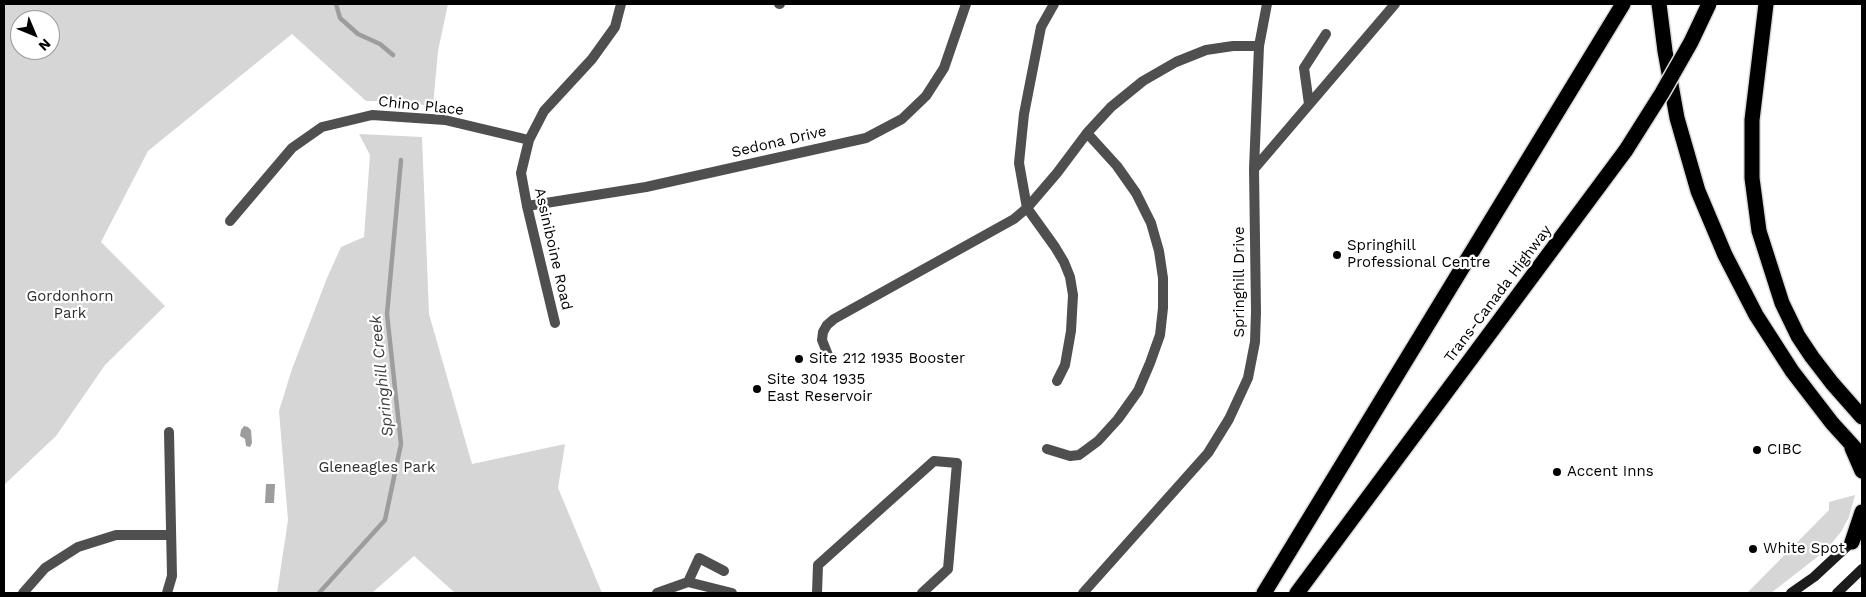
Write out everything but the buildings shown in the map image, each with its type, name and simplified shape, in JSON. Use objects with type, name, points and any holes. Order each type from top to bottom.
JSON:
[{"type":"highway","points":[[1659,4],[1677,118],[1698,191],[1725,255],[1771,340],[1818,405],[1862,456]]},
{"type":"highway","name":"Trans-Canada Highway","points":[[1297,593],[1626,150],[1662,93],[1708,4]]},
{"type":"highway","points":[[1766,4],[1752,120],[1752,178],[1759,231],[1782,303],[1798,336],[1812,357],[1860,413]]},
{"type":"highway","points":[[1264,593],[1620,9]]},
{"type":"highway","points":[[1851,444],[1862,470]]},
{"type":"highway","points":[[1857,537],[1862,512]]},
{"type":"main road","points":[[1791,593],[1814,577],[1857,537]]},
{"type":"main road","points":[[1837,593],[1862,569]]},
{"type":"street","name":"Assiniboine Road","points":[[555,323],[526,206],[521,173],[529,140],[544,111],[592,59],[615,27],[621,4]]},
{"type":"street","name":"Sedona Drive","points":[[526,206],[646,187],[866,138],[902,119],[926,96],[944,68],[966,4]]},
{"type":"street","points":[[1054,4],[1041,27],[1024,114],[1019,163],[1027,208],[1055,247],[1070,277],[1073,295],[1071,331],[1065,365],[1057,381]]},
{"type":"street","name":"Springhill Drive","points":[[1082,593],[1208,453],[1229,420],[1248,378],[1255,342],[1256,312],[1254,169],[1259,46],[1267,4]]},
{"type":"street","points":[[1254,169],[1395,4]]},
{"type":"street","points":[[1309,104],[1304,68],[1326,34]]},
{"type":"street","points":[[828,355],[822,340],[823,332],[827,325],[834,319],[1014,219],[1027,208],[1058,174],[1087,133],[1111,107],[1143,81],[1176,62],[1206,50],[1233,46],[1259,46]]},
{"type":"street","name":"Chino Place","points":[[230,221],[292,148],[322,127],[372,115],[445,120],[529,140]]},
{"type":"street","points":[[1047,449],[1070,456],[1079,455],[1098,441],[1118,419],[1138,391],[1160,334],[1163,308],[1163,278],[1159,251],[1151,223],[1131,186],[1117,166],[1087,133]]},
{"type":"street","points":[[167,593],[172,576],[169,432]]},
{"type":"street","points":[[817,593],[818,565],[934,461],[957,463],[948,569],[922,593]]},
{"type":"street","points":[[23,593],[45,568],[78,547],[116,536],[170,535]]},
{"type":"street","points":[[688,582],[699,558],[724,571]]},
{"type":"street","points":[[657,593],[688,582],[732,593]]},
{"type":"green space","name":"Gordonhorn Park","points":[[4,4],[448,4],[438,51],[433,106],[366,101],[292,34],[148,151],[101,242],[165,306],[105,365],[56,436],[4,485]]},
{"type":"green space","name":"Gleneagles Park","points":[[359,134],[422,137],[429,314],[472,464],[565,444],[558,488],[602,593],[455,593],[414,556],[372,593],[277,593],[288,520],[279,411],[292,369],[341,247],[364,237],[370,155]]},
{"type":"green space","points":[[1855,495],[1849,517],[1841,532],[1825,551],[1771,593],[1747,593],[1829,510],[1829,502]]},
{"type":"shaded area","points":[[244,426],[251,430],[252,443],[250,447],[246,446],[245,439],[240,436]]},
{"type":"shaded area","points":[[266,484],[275,484],[274,503],[265,503]]},
{"type":"waterway","name":"Springhill Creek","points":[[336,4],[340,18],[358,34],[380,44],[393,55]]},
{"type":"waterway","name":"Springhill Creek","points":[[319,593],[385,520],[401,444],[387,314],[401,160]]},
{"type":"place","name":"Springhill Professional Centre","points":[[1337,255]]},
{"type":"place","name":"Site 212 1935 Booster","points":[[799,359]]},
{"type":"place","name":"Site 304 1935 East Reservoir","points":[[757,389]]},
{"type":"place","name":"CIBC","points":[[1757,450]]},
{"type":"place","name":"Accent Inns","points":[[1557,472]]},
{"type":"place","name":"White Spot","points":[[1753,549]]}]
